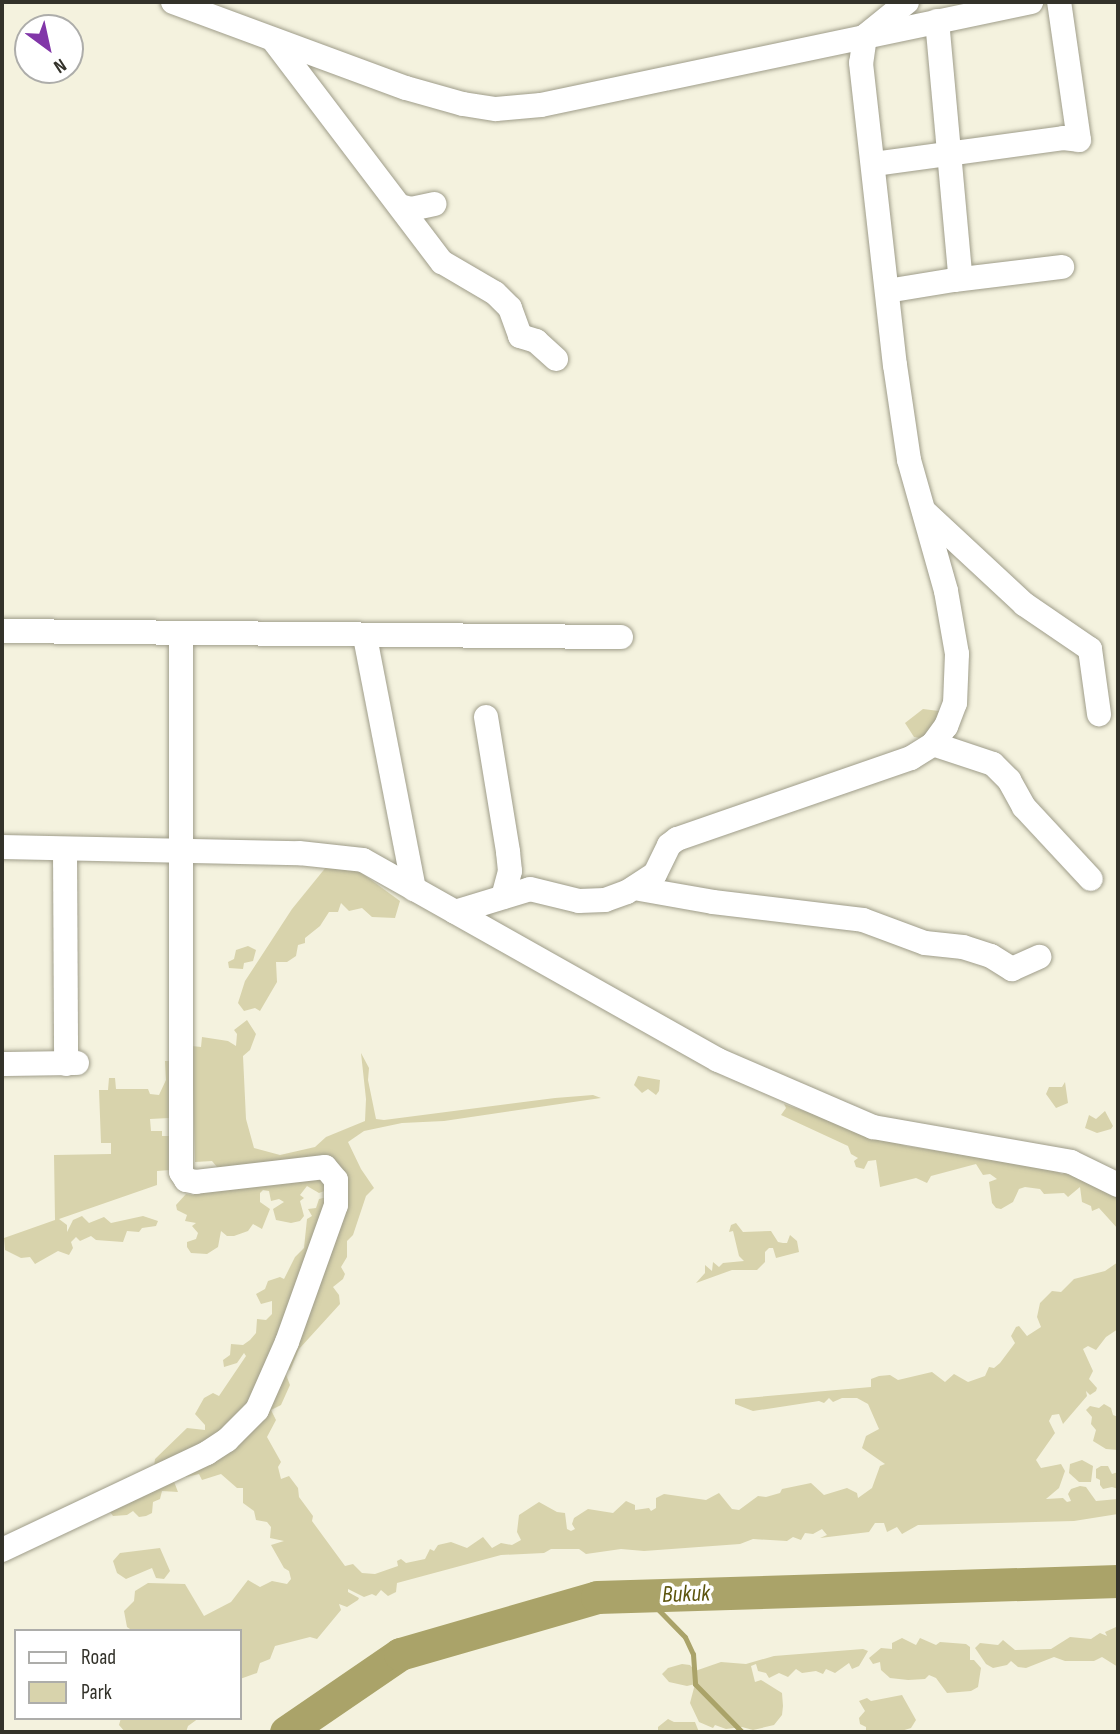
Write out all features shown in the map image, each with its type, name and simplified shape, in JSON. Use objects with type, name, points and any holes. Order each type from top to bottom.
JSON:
[{"type":"street","points":[[173,2],[406,88],[463,104],[496,109],[541,105],[1031,2]]},
{"type":"street","points":[[455,912],[530,889],[579,901],[605,900],[634,888],[655,874],[668,845],[677,839],[911,758],[933,744],[946,726],[955,703],[957,654],[946,591],[909,460],[861,63],[865,36],[907,2]]},
{"type":"street","points":[[874,164],[1063,138],[1079,140],[1059,2]]},
{"type":"street","points":[[937,21],[947,153],[961,277]]},
{"type":"street","points":[[274,41],[296,74],[442,262],[495,293],[510,308],[520,336],[536,341],[556,359]]},
{"type":"street","points":[[400,206],[411,209],[434,204]]},
{"type":"street","points":[[887,291],[961,277],[1062,267]]},
{"type":"street","points":[[924,511],[1024,604],[1090,649],[1099,714]]},
{"type":"street","points":[[2,631],[621,638]]},
{"type":"street","points":[[2,1550],[207,1453],[227,1440],[257,1410],[287,1342],[336,1205],[336,1180],[325,1167],[196,1182],[186,1180],[181,1172],[181,634]]},
{"type":"street","points":[[365,637],[414,889]]},
{"type":"street","points":[[486,717],[510,871],[503,897]]},
{"type":"street","points":[[933,744],[993,764],[1009,780],[1024,807],[1091,879]]},
{"type":"street","points":[[2,847],[333,855],[363,860],[718,1060],[873,1127],[1071,1162],[1118,1185]]},
{"type":"street","points":[[2,1064],[71,1064],[65,849]]},
{"type":"street","points":[[634,888],[713,902],[863,920],[925,943],[963,947],[991,956],[1012,969],[1040,957]]},
{"type":"green space","points":[[923,709],[939,711],[945,727],[920,738],[914,737],[905,723]]},
{"type":"green space","points":[[331,861],[356,869],[400,901],[395,918],[372,917],[362,908],[349,911],[341,903],[338,912],[329,912],[320,926],[305,938],[305,943],[298,945],[296,956],[287,962],[276,962],[277,982],[260,1011],[255,1008],[244,1011],[238,1003],[245,981],[292,909]]},
{"type":"green space","points":[[248,946],[256,950],[253,961],[244,963],[243,969],[229,968],[228,962],[234,959],[236,950]]},
{"type":"green space","points":[[247,1020],[256,1034],[250,1050],[243,1056],[246,1119],[254,1148],[280,1155],[315,1147],[326,1137],[365,1121],[366,1099],[361,1053],[369,1068],[368,1080],[376,1119],[555,1098],[593,1095],[601,1098],[444,1121],[402,1123],[364,1131],[348,1142],[374,1188],[366,1196],[353,1235],[347,1241],[347,1257],[341,1267],[345,1274],[343,1279],[333,1287],[339,1295],[340,1304],[299,1349],[290,1371],[287,1366],[285,1372],[290,1385],[281,1405],[271,1410],[276,1420],[267,1437],[281,1462],[278,1467],[281,1479],[289,1476],[298,1488],[299,1497],[313,1516],[312,1521],[345,1566],[353,1564],[362,1573],[375,1574],[398,1566],[397,1561],[401,1559],[406,1563],[425,1559],[430,1549],[434,1551],[438,1545],[451,1542],[467,1548],[483,1537],[492,1548],[501,1543],[512,1545],[521,1540],[517,1532],[519,1515],[539,1502],[557,1512],[565,1513],[567,1529],[571,1531],[575,1529],[572,1524],[574,1518],[588,1509],[613,1513],[626,1501],[635,1505],[635,1510],[649,1508],[651,1511],[656,1508],[656,1498],[664,1494],[706,1500],[719,1493],[732,1509],[739,1510],[758,1496],[766,1497],[780,1493],[782,1489],[811,1483],[824,1495],[847,1488],[857,1493],[858,1498],[872,1488],[880,1466],[885,1464],[862,1448],[866,1436],[879,1429],[868,1404],[857,1398],[842,1398],[833,1402],[829,1398],[824,1403],[819,1401],[753,1411],[735,1404],[735,1399],[871,1387],[871,1379],[879,1376],[890,1375],[898,1380],[932,1372],[945,1382],[954,1374],[968,1382],[985,1376],[989,1367],[994,1368],[1000,1363],[1015,1343],[1011,1336],[1016,1327],[1019,1326],[1027,1336],[1041,1327],[1037,1317],[1040,1303],[1052,1291],[1061,1292],[1074,1279],[1105,1271],[1118,1262],[1118,1329],[1106,1337],[1096,1350],[1088,1346],[1083,1349],[1093,1371],[1089,1379],[1097,1388],[1096,1391],[1090,1395],[1086,1391],[1087,1396],[1063,1424],[1059,1414],[1052,1415],[1049,1421],[1055,1433],[1036,1460],[1041,1468],[1061,1464],[1065,1471],[1059,1488],[1046,1499],[1063,1498],[1067,1502],[1071,1501],[1068,1494],[1071,1489],[1086,1487],[1096,1501],[1118,1499],[1118,1514],[1074,1521],[918,1525],[902,1534],[897,1527],[887,1532],[884,1523],[875,1523],[869,1532],[820,1538],[827,1535],[822,1529],[813,1534],[805,1533],[801,1540],[793,1537],[787,1541],[753,1539],[740,1544],[644,1551],[621,1549],[586,1554],[579,1549],[551,1549],[544,1553],[501,1555],[397,1583],[396,1592],[388,1596],[381,1590],[376,1596],[372,1594],[364,1597],[348,1589],[358,1600],[347,1607],[339,1604],[341,1610],[317,1639],[310,1637],[275,1646],[270,1659],[260,1663],[257,1673],[242,1678],[242,1629],[130,1629],[127,1627],[124,1611],[134,1601],[135,1591],[148,1583],[185,1584],[204,1616],[231,1602],[248,1580],[260,1587],[272,1581],[287,1584],[291,1579],[289,1571],[284,1568],[271,1545],[284,1541],[270,1538],[271,1527],[267,1522],[256,1520],[254,1511],[243,1503],[243,1488],[237,1488],[221,1474],[202,1480],[199,1474],[186,1477],[183,1473],[173,1479],[178,1492],[162,1491],[160,1499],[153,1502],[152,1513],[146,1516],[139,1517],[133,1511],[127,1515],[113,1516],[108,1509],[154,1467],[155,1459],[187,1428],[205,1430],[205,1425],[195,1414],[204,1398],[213,1393],[219,1396],[246,1356],[244,1353],[237,1363],[224,1367],[223,1360],[230,1355],[231,1344],[243,1345],[250,1340],[256,1333],[257,1319],[266,1320],[272,1314],[272,1301],[261,1304],[256,1294],[265,1289],[268,1281],[280,1277],[284,1279],[295,1257],[304,1248],[307,1219],[312,1216],[308,1209],[316,1208],[319,1199],[327,1197],[327,1190],[319,1193],[307,1186],[300,1195],[304,1198],[300,1201],[304,1216],[300,1221],[291,1223],[276,1220],[273,1209],[284,1202],[279,1199],[271,1201],[269,1191],[263,1190],[260,1193],[260,1202],[270,1209],[262,1229],[253,1224],[248,1231],[234,1236],[227,1236],[221,1231],[218,1247],[207,1254],[191,1253],[187,1247],[187,1242],[196,1239],[198,1233],[192,1226],[196,1223],[185,1221],[187,1215],[177,1210],[176,1205],[186,1194],[194,1195],[194,1184],[217,1167],[212,1161],[195,1162],[192,1046],[201,1047],[202,1037],[228,1041],[236,1046],[237,1034],[234,1030]]},
{"type":"green space","points":[[165,1061],[169,1061],[169,1118],[150,1119],[151,1131],[162,1131],[162,1136],[170,1136],[170,1170],[157,1171],[157,1185],[59,1219],[67,1225],[67,1232],[73,1220],[82,1216],[89,1223],[104,1217],[111,1223],[143,1216],[158,1221],[156,1226],[142,1228],[139,1232],[127,1231],[123,1242],[96,1240],[91,1236],[80,1241],[76,1237],[71,1242],[73,1248],[69,1255],[58,1251],[35,1264],[30,1257],[21,1258],[5,1250],[4,1238],[55,1220],[54,1155],[111,1154],[111,1143],[101,1143],[99,1090],[108,1090],[109,1078],[115,1078],[116,1089],[148,1089],[150,1094],[159,1095],[166,1080]]},
{"type":"green space","points":[[638,1076],[660,1080],[656,1095],[648,1089],[642,1093],[634,1085]]},
{"type":"green space","points":[[1065,1082],[1068,1103],[1056,1108],[1046,1094],[1049,1087],[1062,1087]]},
{"type":"green space","points":[[784,1104],[906,1146],[1048,1168],[1062,1174],[1067,1171],[1118,1196],[1118,1229],[1099,1208],[1092,1211],[1091,1206],[1082,1202],[1080,1187],[1068,1197],[1064,1193],[1044,1194],[1040,1189],[1025,1187],[1019,1189],[1013,1202],[1001,1209],[996,1208],[992,1203],[989,1182],[997,1179],[990,1174],[983,1175],[976,1164],[931,1176],[927,1183],[916,1178],[880,1187],[876,1160],[868,1161],[864,1169],[856,1167],[854,1161],[858,1158],[851,1154],[848,1146],[781,1115],[786,1108]]},
{"type":"green space","points":[[1105,1111],[1113,1126],[1111,1129],[1097,1133],[1085,1128],[1089,1115],[1096,1119]]},
{"type":"green space","points":[[736,1223],[743,1232],[771,1231],[778,1242],[787,1243],[790,1235],[797,1241],[799,1252],[776,1258],[773,1248],[769,1248],[765,1252],[765,1262],[757,1270],[732,1270],[696,1283],[705,1273],[705,1265],[712,1271],[713,1262],[719,1267],[723,1263],[744,1261],[739,1256],[733,1231],[729,1232],[731,1225]]},
{"type":"green space","points":[[1104,1404],[1118,1417],[1118,1450],[1106,1449],[1093,1441],[1096,1430],[1091,1424],[1092,1417],[1086,1410],[1090,1406],[1099,1408]]},
{"type":"green space","points":[[1082,1460],[1093,1466],[1091,1482],[1079,1482],[1069,1473],[1070,1464]]},
{"type":"green space","points":[[1108,1466],[1112,1474],[1118,1472],[1118,1489],[1103,1489],[1100,1485],[1100,1480],[1096,1478],[1096,1469]]},
{"type":"green space","points":[[160,1548],[170,1571],[164,1579],[156,1578],[152,1568],[126,1579],[117,1573],[113,1561],[120,1553]]},
{"type":"green space","points":[[1118,1622],[1118,1667],[1102,1657],[1094,1661],[1065,1661],[1054,1657],[1026,1668],[1018,1667],[1011,1661],[1007,1665],[993,1668],[986,1664],[975,1648],[980,1643],[998,1645],[1003,1640],[1015,1650],[1051,1649],[1070,1637],[1091,1639],[1100,1633],[1107,1636],[1105,1632],[1116,1627]]},
{"type":"green space","points":[[902,1638],[916,1645],[920,1638],[936,1645],[940,1642],[966,1644],[970,1647],[970,1660],[974,1660],[981,1668],[978,1687],[971,1691],[947,1693],[936,1678],[929,1675],[925,1679],[890,1678],[881,1670],[880,1662],[873,1664],[869,1658],[881,1648],[892,1649],[892,1643]]},
{"type":"green space","points":[[863,1649],[868,1651],[859,1666],[852,1669],[849,1663],[835,1673],[826,1669],[823,1674],[816,1671],[802,1673],[796,1669],[788,1677],[779,1673],[769,1678],[766,1673],[758,1671],[756,1664],[751,1666],[755,1682],[761,1680],[782,1693],[783,1706],[782,1715],[774,1725],[753,1730],[742,1727],[726,1729],[715,1725],[713,1728],[699,1722],[690,1703],[695,1684],[687,1686],[669,1682],[662,1674],[668,1668],[682,1664],[690,1665],[695,1671],[721,1662],[746,1664],[774,1656]]},
{"type":"green space","points":[[902,1695],[916,1720],[911,1728],[898,1732],[866,1732],[866,1727],[860,1724],[859,1718],[865,1711],[859,1701]]},
{"type":"green space","points":[[668,1719],[674,1722],[695,1722],[699,1732],[658,1732],[658,1727]]},
{"type":"green space","points":[[120,1720],[196,1720],[188,1726],[186,1732],[125,1732],[119,1725]]},
{"type":"waterway","name":"Bukuk","points":[[286,1732],[400,1654],[597,1597],[1118,1581]]},
{"type":"waterway","points":[[645,1596],[685,1637],[693,1654],[695,1684],[742,1732]]}]
